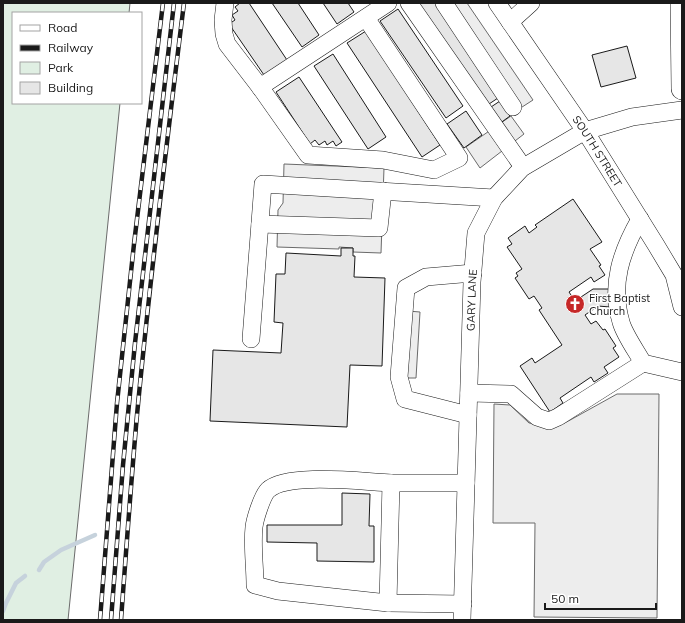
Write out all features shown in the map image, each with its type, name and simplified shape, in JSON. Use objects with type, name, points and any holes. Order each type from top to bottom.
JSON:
[{"type":"main road","points":[[681,3],[682,89]]},
{"type":"street","points":[[225,3],[223,20],[224,34],[227,44],[260,87],[308,155],[383,160],[434,170],[459,158],[366,18]]},
{"type":"street","points":[[260,87],[388,3]]},
{"type":"street","points":[[409,3],[523,167]]},
{"type":"street","points":[[444,3],[513,107]]},
{"type":"street","name":"SOUTH STREET","points":[[497,3],[585,131],[640,219],[674,275],[682,307]]},
{"type":"street","points":[[510,22],[531,3]]},
{"type":"street","name":"GARY LANE","points":[[462,612],[473,273],[476,233],[494,198],[523,167],[585,131],[632,117],[682,110]]},
{"type":"street","points":[[251,339],[263,184],[494,198]]},
{"type":"street","points":[[260,224],[380,228],[383,192]]},
{"type":"street","points":[[640,219],[630,237],[620,264],[615,294],[621,324],[644,363]]},
{"type":"street","points":[[468,415],[405,399],[399,377],[406,288],[426,277],[473,273]]},
{"type":"street","points":[[469,393],[512,394],[537,417],[548,421],[558,417],[644,363],[682,372]]},
{"type":"street","points":[[462,612],[278,590],[255,585],[254,526],[262,500],[268,490],[282,482],[307,479],[391,483],[466,483]]},
{"type":"street","points":[[388,603],[391,483]]},
{"type":"green space","points":[[3,3],[130,3],[129,12],[12,12],[12,104],[120,104],[68,620],[3,620]]},
{"type":"shaded area","points":[[449,3],[467,3],[533,100],[519,109]]},
{"type":"shaded area","points":[[511,116],[524,134],[480,168],[466,147]]},
{"type":"shaded area","points":[[284,164],[384,168],[381,253],[353,252],[353,248],[339,247],[339,249],[277,247],[278,210],[283,203]]},
{"type":"shaded area","points":[[408,311],[420,312],[416,378],[405,378]]},
{"type":"shaded area","points":[[617,394],[659,394],[657,618],[534,617],[535,523],[493,523],[494,404],[510,405],[529,423],[563,424]]},
{"type":"building","points":[[240,3],[249,3],[287,60],[264,75],[229,24],[235,20],[232,15],[238,11],[235,7]]},
{"type":"building","points":[[272,3],[298,3],[319,35],[302,47]]},
{"type":"building","points":[[323,3],[348,3],[354,12],[337,24]]},
{"type":"building","points":[[417,3],[435,3],[498,98],[486,106]]},
{"type":"building","points":[[398,9],[463,106],[446,118],[380,21]]},
{"type":"building","points":[[366,31],[440,145],[422,157],[347,43]]},
{"type":"building","points":[[627,46],[636,78],[601,87],[592,55]]},
{"type":"building","points":[[333,54],[386,137],[368,149],[314,66]]},
{"type":"building","points":[[299,77],[342,142],[336,146],[333,141],[327,145],[325,141],[319,145],[315,140],[310,144],[276,92]]},
{"type":"building","points":[[500,101],[510,116],[499,124],[488,109]]},
{"type":"building","points":[[466,111],[482,135],[464,148],[447,124]]},
{"type":"building","name":"First Baptist Church","points":[[573,199],[602,242],[590,249],[601,265],[599,266],[605,275],[594,282],[591,277],[569,292],[575,301],[593,289],[610,289],[610,307],[598,306],[585,315],[591,324],[596,321],[603,330],[605,329],[616,346],[613,348],[619,357],[604,367],[608,373],[594,382],[591,377],[560,398],[563,403],[550,412],[520,366],[532,358],[535,363],[562,345],[539,310],[542,308],[534,296],[529,299],[515,278],[518,276],[516,273],[522,269],[507,247],[512,244],[508,238],[525,226],[529,233],[537,227],[535,225]]},
{"type":"building","points":[[341,248],[353,248],[353,256],[355,256],[354,277],[385,278],[382,366],[350,365],[347,427],[210,421],[213,350],[281,353],[283,323],[274,322],[276,274],[285,274],[286,253],[341,256]]},
{"type":"building","points":[[342,493],[370,494],[369,526],[374,526],[374,562],[317,561],[317,543],[267,542],[267,525],[342,525]]},
{"type":"waterway","points":[[39,570],[44,562],[61,550],[95,535]]},
{"type":"waterway","points":[[3,611],[16,583],[25,576]]},
{"type":"railway","points":[[100,620],[117,403],[134,244],[163,3]]},
{"type":"railway","points":[[111,620],[123,465],[135,343],[174,3]]},
{"type":"railway","points":[[121,620],[142,363],[184,3]]},
{"type":"place","name":"First Baptist Church","points":[[575,304]]}]
